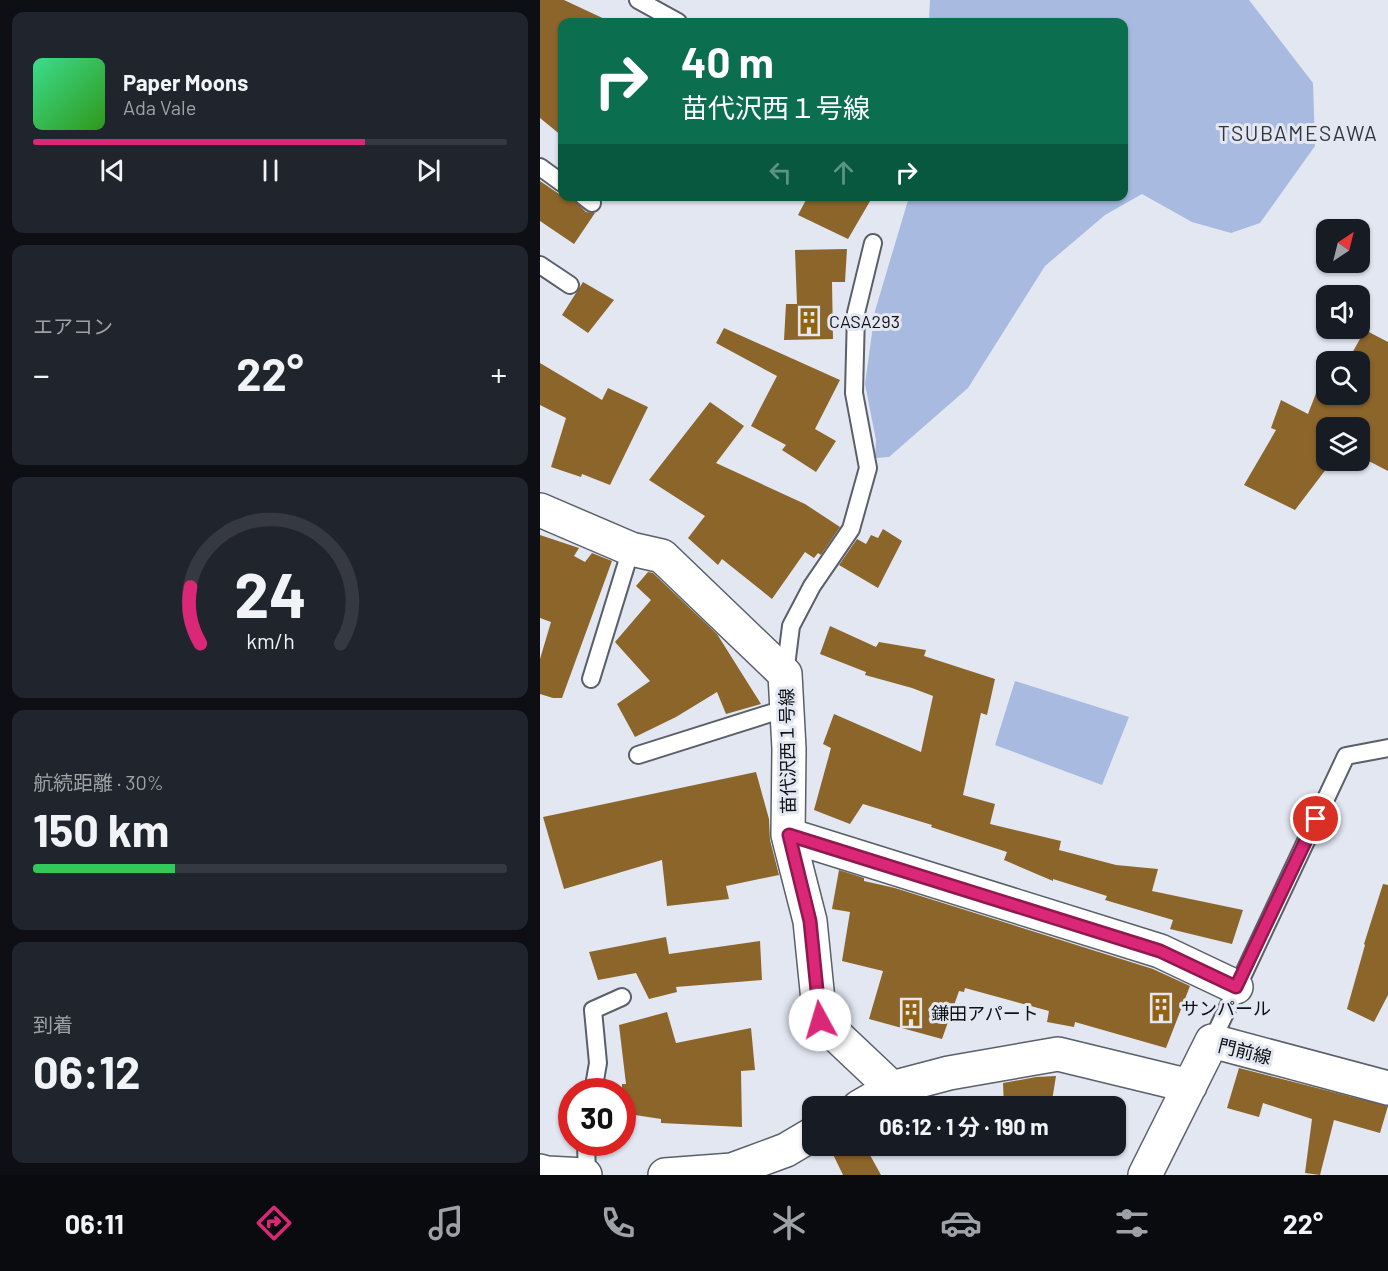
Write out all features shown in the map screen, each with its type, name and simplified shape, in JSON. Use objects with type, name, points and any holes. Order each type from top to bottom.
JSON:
[{"type":"street","name":"苗代沢西１号線","points":[[540,510],[631,549],[662,556],[785,674],[789,749],[789,835],[1160,951],[1236,987]]},
{"type":"street","points":[[789,835],[810,921],[820,1020],[892,1088]]},
{"type":"street","name":"門前線","points":[[1145,1175],[1212,1041],[1386,1083]]},
{"type":"street","points":[[878,1096],[892,1088],[949,1072],[1058,1054],[1190,1086]]},
{"type":"street","points":[[665,1175],[732,1170],[799,1153]]},
{"type":"street","points":[[540,1171],[586,1175]]},
{"type":"lane","points":[[638,0],[671,18]]},
{"type":"lane","points":[[540,167],[558,180]]},
{"type":"lane","points":[[785,674],[791,626],[812,586],[851,529],[868,468],[854,393],[856,313],[873,243]]},
{"type":"lane","points":[[540,265],[570,285]]},
{"type":"lane","points":[[591,679],[631,549]]},
{"type":"lane","points":[[638,755],[787,708]]},
{"type":"lane","points":[[1212,1041],[1346,756],[1388,748]]},
{"type":"lane","points":[[595,1078],[598,1063],[593,1010],[622,997]]},
{"type":"lane","points":[[586,1156],[586,1175]]},
{"type":"shaded area","points":[[930,0],[1249,0],[1313,83],[1315,146],[1260,223],[1231,233],[1192,222],[1142,194],[1105,215],[1045,266],[968,388],[889,457],[875,458],[876,440],[865,384],[875,311],[908,201],[1128,201],[1128,18],[929,18]]},
{"type":"shaded area","points":[[1015,681],[1129,717],[1102,785],[995,745]]},
{"type":"building","points":[[540,0],[564,0],[602,18],[558,18],[558,133],[540,118]]},
{"type":"building","points":[[540,181],[558,193],[558,201],[575,201],[586,212],[595,213],[574,244],[540,221]]},
{"type":"building","points":[[805,201],[870,201],[848,239],[798,215]]},
{"type":"building","points":[[847,249],[845,282],[832,282],[833,339],[784,340],[786,304],[797,304],[795,250]]},
{"type":"building","points":[[583,282],[614,300],[588,333],[562,315]]},
{"type":"building","points":[[724,328],[840,380],[815,429],[836,441],[816,472],[782,450],[786,445],[751,426],[777,376],[716,343]]},
{"type":"building","points":[[1370,333],[1388,342],[1388,471],[1370,462],[1370,417],[1316,417],[1316,471],[1325,471],[1295,510],[1244,485],[1276,430],[1271,428],[1281,400],[1308,414],[1316,393],[1316,405],[1370,405],[1370,351],[1353,351],[1360,339],[1370,339]]},
{"type":"building","points":[[540,363],[602,400],[608,388],[648,407],[610,485],[582,474],[581,477],[551,467],[566,418],[540,405]]},
{"type":"building","points":[[710,402],[744,426],[716,463],[805,504],[840,527],[821,555],[818,553],[814,558],[805,552],[772,599],[722,559],[718,565],[688,538],[705,516],[649,480]]},
{"type":"building","points":[[883,529],[902,541],[878,588],[839,565],[857,539],[866,544],[871,535],[878,538]]},
{"type":"building","points":[[540,535],[579,548],[574,556],[585,562],[592,553],[612,561],[562,698],[540,694],[540,659],[551,622],[540,618]]},
{"type":"building","points":[[648,572],[653,573],[717,634],[761,704],[726,714],[717,692],[676,717],[635,737],[617,704],[650,681],[615,642],[651,600],[636,586]]},
{"type":"building","points":[[830,626],[876,647],[879,642],[926,650],[924,656],[995,679],[987,715],[981,713],[963,795],[995,804],[990,824],[1061,841],[1059,850],[1116,865],[1158,869],[1152,891],[1243,910],[1232,944],[1170,929],[1173,920],[1105,900],[1107,896],[1053,879],[1053,881],[1004,860],[1007,852],[931,827],[932,825],[863,804],[850,824],[814,810],[831,748],[823,744],[834,714],[921,752],[933,696],[865,675],[866,672],[820,654]]},
{"type":"building","points":[[756,772],[769,819],[770,840],[779,875],[726,886],[729,899],[667,906],[662,860],[564,889],[543,817]]},
{"type":"building","points":[[839,870],[864,878],[864,881],[895,888],[1153,969],[1190,986],[1166,1048],[1075,1022],[1074,1027],[1047,1022],[1049,1011],[965,988],[964,992],[959,991],[942,1039],[869,1019],[883,971],[842,961],[850,912],[832,909]]},
{"type":"building","points":[[1383,884],[1388,885],[1388,995],[1374,1022],[1347,1009]]},
{"type":"building","points":[[666,937],[669,954],[760,941],[762,980],[676,987],[677,992],[649,999],[636,973],[598,980],[589,952]]},
{"type":"building","points":[[667,1012],[676,1043],[751,1028],[755,1070],[741,1071],[742,1127],[661,1123],[661,1119],[636,1115],[636,1078],[625,1078],[619,1025]]},
{"type":"building","points":[[1239,1068],[1388,1106],[1380,1133],[1334,1120],[1320,1175],[1305,1173],[1312,1119],[1263,1103],[1259,1117],[1227,1108]]},
{"type":"building","points":[[1056,1076],[1053,1096],[1004,1096],[1003,1083]]},
{"type":"building","points":[[834,1156],[871,1156],[881,1175],[843,1175]]},
{"type":"place","name":"CASA293","points":[[809,321]]},
{"type":"place","name":"サンパール","points":[[1161,1008]]},
{"type":"place","name":"鎌田アパート","points":[[911,1013]]},
{"type":"district","name":"TSUBAMESAWA","points":[[1298,132]]},
{"type":"route","points":[[820,1020],[810,921],[789,835],[1160,951],[1236,987],[1316,819]]}]
